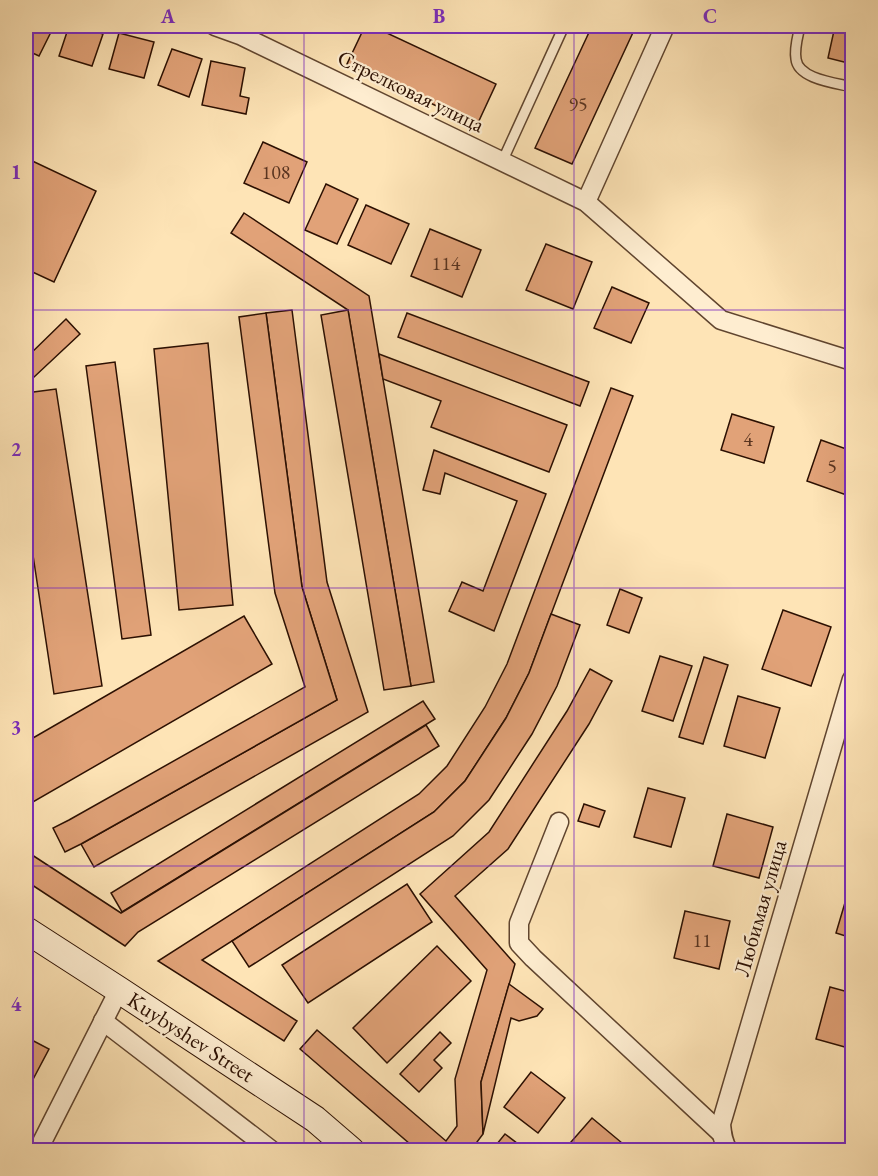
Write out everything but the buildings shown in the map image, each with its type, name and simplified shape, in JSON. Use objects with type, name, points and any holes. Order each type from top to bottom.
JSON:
[{"type":"main road","name":"Kuybyshev Street","points":[[26,930],[315,1119],[351,1150]]},
{"type":"street","name":"Стрелковая улица","points":[[215,26],[240,35],[586,202],[721,320],[852,361]]},
{"type":"street","points":[[586,202],[665,26]]},
{"type":"street","name":"Любимая улица","points":[[725,1142],[722,1124],[852,679]]},
{"type":"street","points":[[559,822],[519,924],[519,943],[725,1142]]},
{"type":"street","points":[[38,1150],[119,990]]},
{"type":"street","points":[[103,1022],[271,1150]]},
{"type":"lane","points":[[502,162],[564,26]]},
{"type":"lane","points":[[801,26],[796,50],[796,61],[800,70],[808,76],[852,87]]}]
